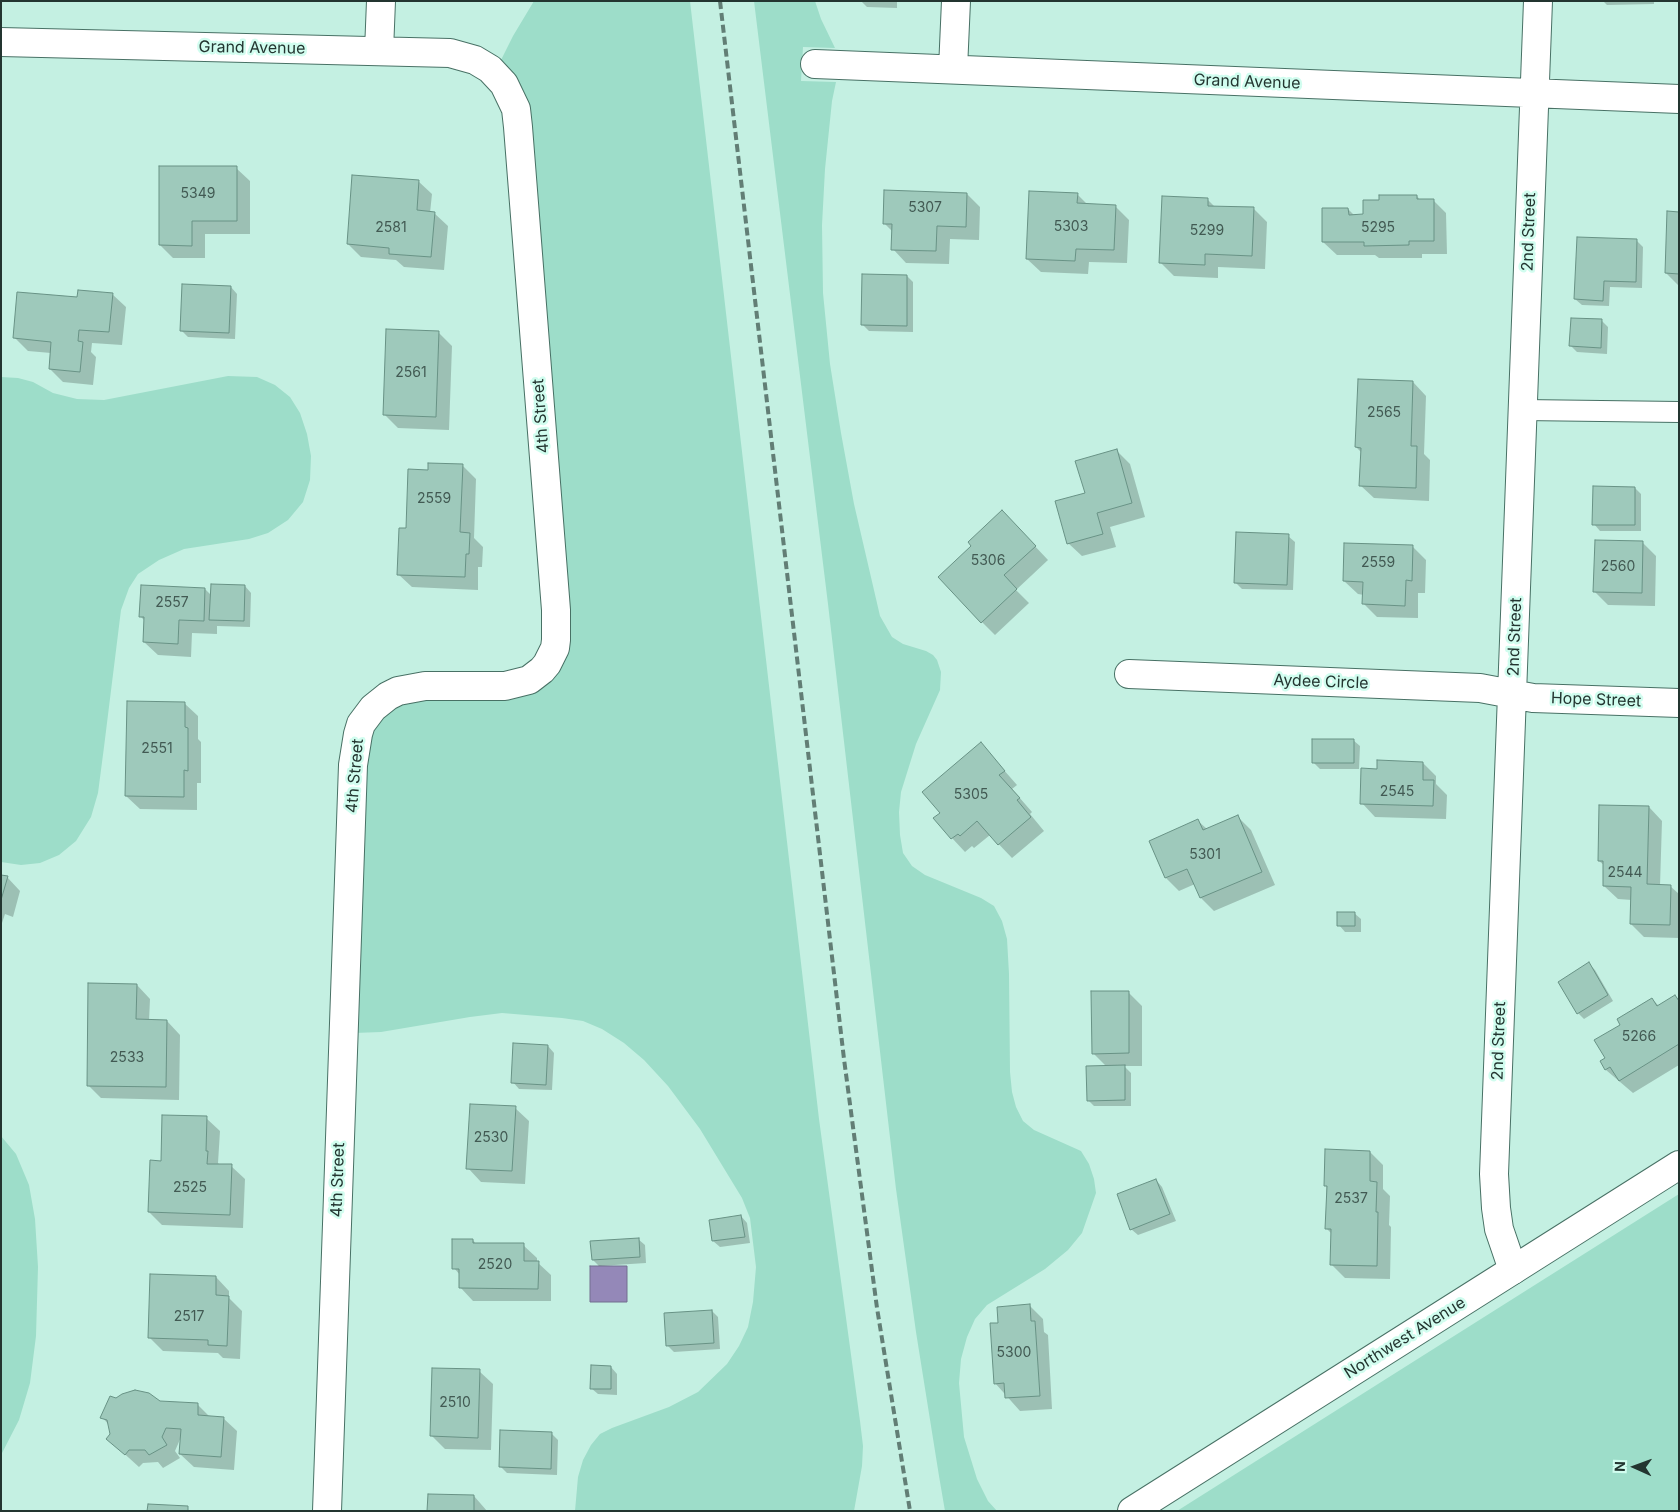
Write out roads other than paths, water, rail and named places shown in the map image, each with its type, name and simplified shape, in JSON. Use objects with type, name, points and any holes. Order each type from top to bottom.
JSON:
[{"type":"street","points":[[379,51],[381,1]]},
{"type":"street","points":[[953,69],[956,1]]},
{"type":"street","name":"2nd Street","points":[[1513,1270],[1499,1229],[1494,1174],[1538,1]]},
{"type":"street","name":"Grand Avenue","points":[[1,42],[443,53],[458,55],[483,64],[498,76]]},
{"type":"street","name":"Grand Avenue","points":[[815,64],[1679,99]]},
{"type":"street","name":"4th Street","points":[[327,1511],[352,775],[355,744],[361,724],[367,715],[388,696],[398,691],[416,687],[498,686],[521,683],[529,680],[542,670],[552,657],[556,640],[556,610],[518,126],[513,101],[498,76]]},
{"type":"street","name":"Aydee Circle","points":[[1129,674],[1480,688],[1513,694]]},
{"type":"street","name":"Hope Street","points":[[1513,694],[1533,698],[1679,703]]},
{"type":"street","name":"Northwest Avenue","points":[[1132,1511],[1679,1165]]},
{"type":"lane","points":[[1523,410],[1679,412]]},
{"type":"railway","points":[[720,1],[844,1059],[877,1308],[910,1511]]}]
